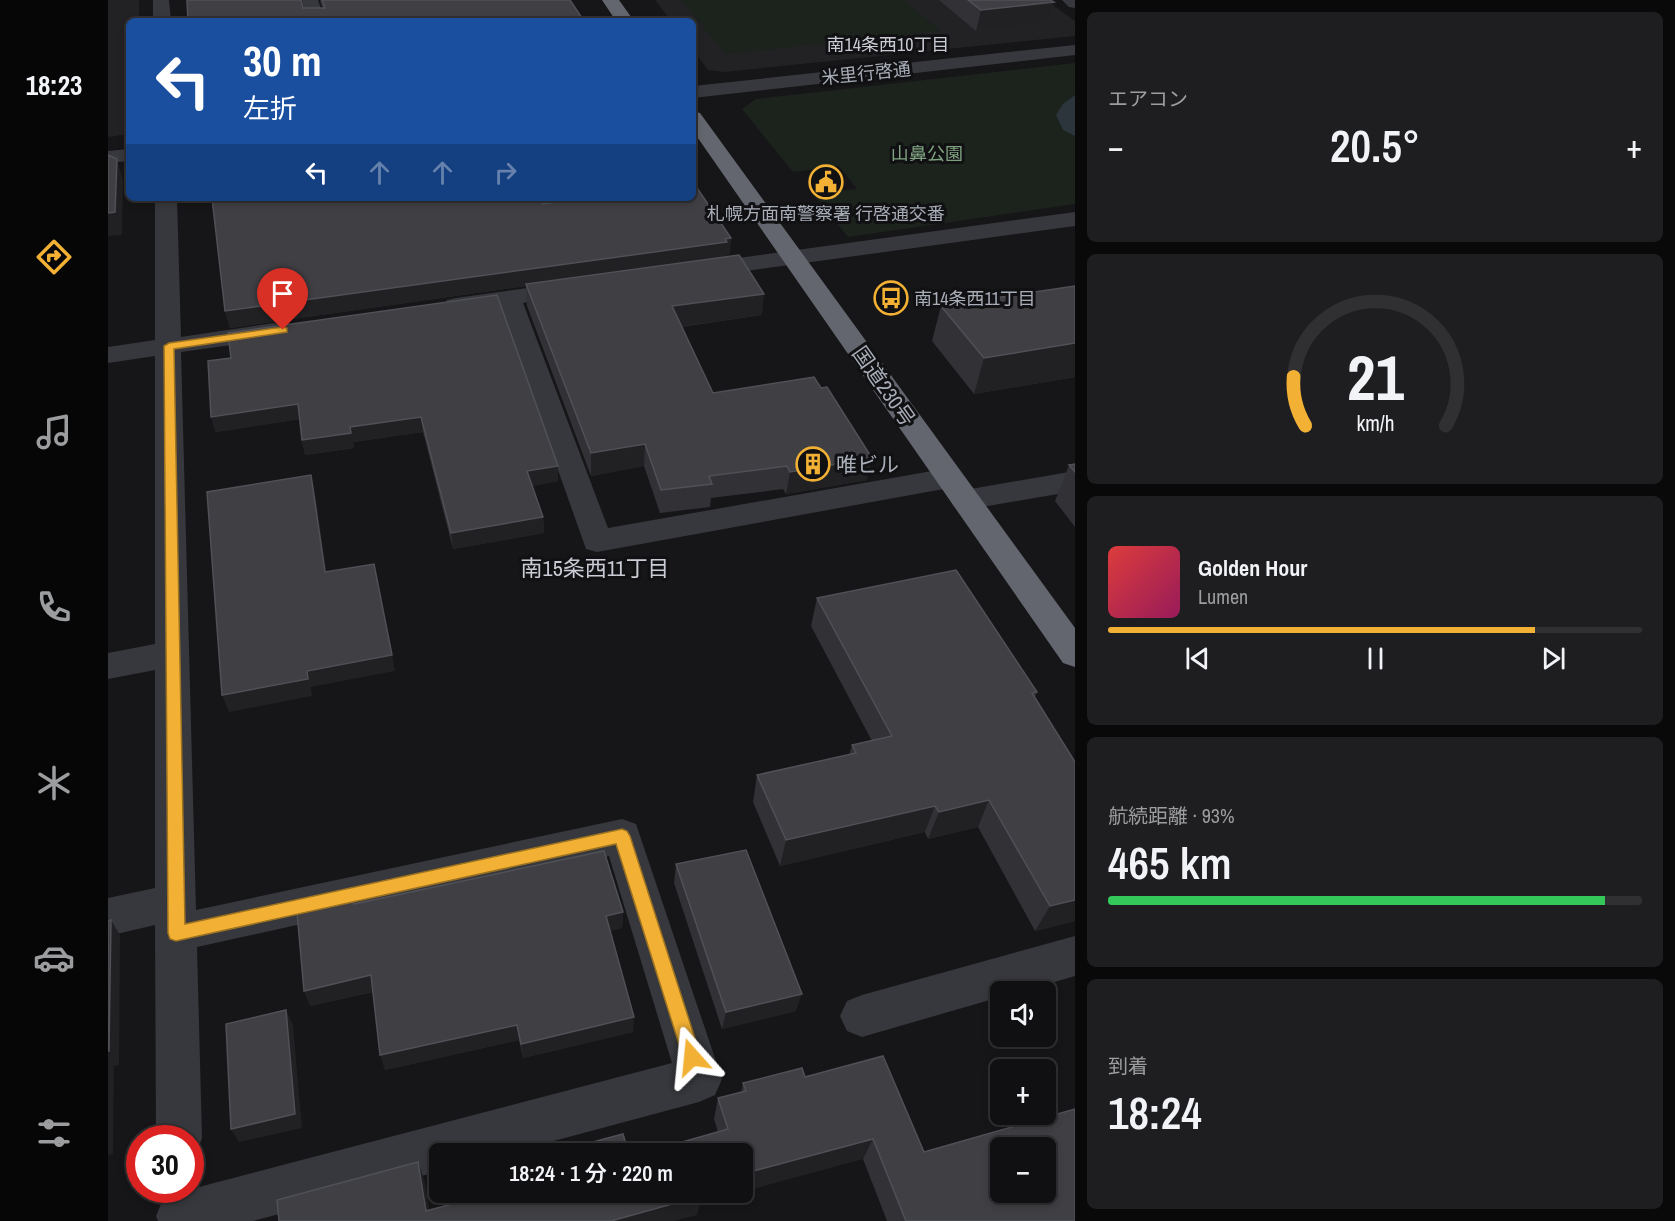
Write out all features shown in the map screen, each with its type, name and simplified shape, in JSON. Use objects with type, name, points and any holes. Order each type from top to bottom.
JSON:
[{"type":"highway","points":[[610,0],[623,18]]},
{"type":"highway","name":"国道230号","points":[[696,121],[1075,654]]},
{"type":"street","points":[[161,0],[162,18]]},
{"type":"street","points":[[310,0],[315,18]]},
{"type":"street","points":[[1070,0],[1075,3]]},
{"type":"street","name":"米里行啓通","points":[[696,92],[1075,50]]},
{"type":"street","points":[[108,158],[126,155]]},
{"type":"street","points":[[166,201],[179,1125]]},
{"type":"street","points":[[682,273],[1075,219]]},
{"type":"street","points":[[427,309],[590,286]]},
{"type":"street","points":[[509,298],[597,541],[957,489],[1075,481]]},
{"type":"street","points":[[108,355],[298,328]]},
{"type":"street","points":[[108,666],[173,653]]},
{"type":"street","points":[[108,917],[176,918],[622,836],[699,1079],[180,1209]]},
{"type":"street","points":[[862,1016],[1075,956]]},
{"type":"shaded area","points":[[108,0],[139,0],[139,18],[126,18],[126,134],[108,137]]},
{"type":"shaded area","points":[[655,0],[1046,0],[1075,21],[1075,36],[724,72],[708,70],[696,54],[696,18],[669,18]]},
{"type":"shaded area","points":[[1075,95],[1075,136],[1063,130],[1056,115],[1063,104]]},
{"type":"green space","points":[[681,0],[904,0],[941,31],[726,54]]},
{"type":"green space","name":"山鼻公園","points":[[1075,63],[1075,204],[848,237],[813,194],[857,189],[839,166],[793,172],[742,109],[756,99]]},
{"type":"building","points":[[187,0],[301,0],[303,8],[325,8],[322,0],[570,0],[582,18],[188,18]]},
{"type":"building","points":[[968,0],[1050,0],[1054,2],[981,10]]},
{"type":"building","points":[[108,155],[117,159],[115,212],[108,213]]},
{"type":"building","points":[[696,186],[731,238],[725,239],[727,242],[225,311],[212,201],[540,201],[542,204],[566,201],[696,201]]},
{"type":"building","points":[[739,255],[764,294],[672,306],[713,393],[814,377],[821,388],[827,387],[872,458],[790,472],[787,466],[709,476],[712,484],[661,490],[645,444],[591,453],[526,284]]},
{"type":"building","points":[[1075,286],[1075,343],[984,358],[941,306]]},
{"type":"building","points":[[497,295],[558,466],[527,471],[543,517],[451,533],[421,417],[350,427],[351,433],[302,440],[298,404],[211,417],[208,361],[231,358],[228,333]]},
{"type":"building","points":[[1075,464],[1075,472],[1069,465]]},
{"type":"building","points":[[311,475],[325,572],[374,564],[392,655],[307,671],[308,679],[222,695],[207,492]]},
{"type":"building","points":[[956,570],[1037,692],[1032,693],[1075,762],[1075,900],[1050,906],[989,800],[939,812],[935,806],[786,840],[757,775],[856,753],[852,745],[892,736],[817,598]]},
{"type":"building","points":[[746,850],[802,994],[726,1012],[676,864]]},
{"type":"building","points":[[604,851],[623,912],[606,916],[634,1017],[521,1044],[517,1025],[380,1055],[371,975],[304,991],[297,912],[353,899],[354,904]]},
{"type":"building","points":[[111,920],[109,1051],[108,1051],[108,921]]},
{"type":"building","points":[[286,1010],[295,1114],[231,1129],[226,1024]]},
{"type":"building","points":[[883,1056],[924,1152],[1019,1125],[1056,1125],[1056,1114],[1075,1109],[1075,1221],[906,1221],[873,1139],[753,1171],[753,1143],[679,1143],[728,1129],[718,1098],[746,1091],[743,1083],[802,1068],[805,1077]]},
{"type":"building","points":[[623,1134],[626,1143],[589,1143]]},
{"type":"building","points":[[418,1162],[426,1211],[455,1203],[676,1203],[611,1221],[279,1221],[277,1200]]},
{"type":"place","name":"札幌方面南警察署 行啓通交番","points":[[826,182]]},
{"type":"place","name":"南14条西11丁目","points":[[891,298]]},
{"type":"place","name":"唯ビル","points":[[813,464]]},
{"type":"district","name":"南14条西10丁目","points":[[888,44]]},
{"type":"district","name":"南15条西11丁目","points":[[595,568]]},
{"type":"route","points":[[283,330],[169,346],[176,933],[622,836],[692,1057]]}]
